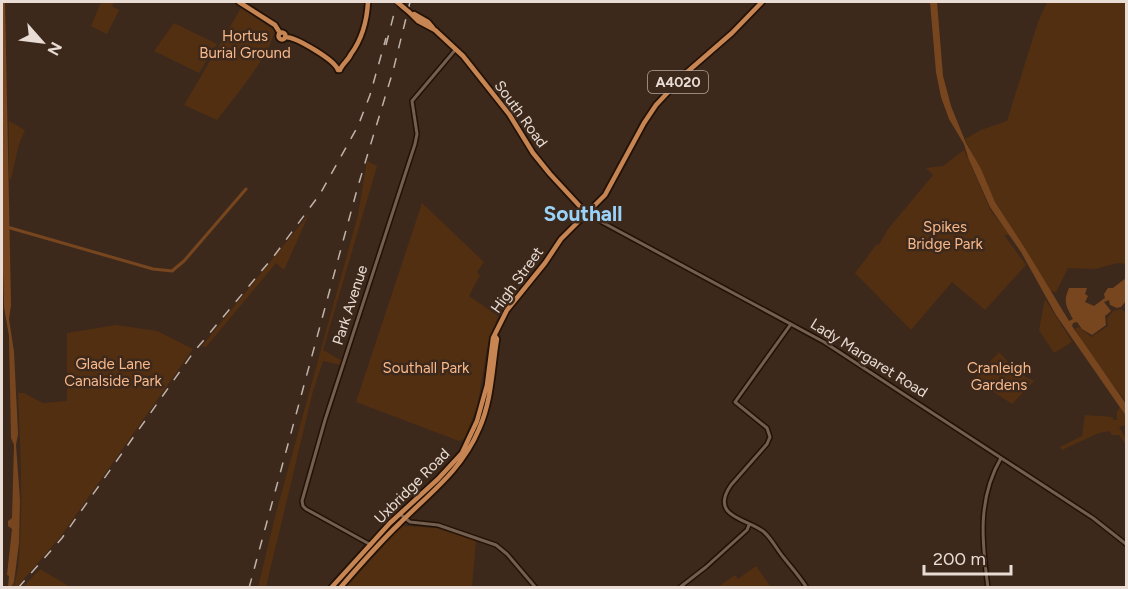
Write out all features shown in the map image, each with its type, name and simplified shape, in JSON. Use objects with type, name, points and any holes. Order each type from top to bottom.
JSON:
[{"type":"main road","points":[[239,2],[275,25],[283,35],[294,38],[339,65],[351,56],[365,22],[368,2]]},
{"type":"main road","name":"South Road","points":[[397,2],[456,49],[509,114],[533,153],[587,214]]},
{"type":"main road","name":"A4020","points":[[587,214],[605,195],[656,105],[686,73],[732,33],[762,2]]},
{"type":"main road","name":"High Street","points":[[495,336],[502,318],[513,302],[558,243],[587,214]]},
{"type":"main road","name":"Uxbridge Road","points":[[331,588],[454,467],[474,430],[488,393],[495,336]]},
{"type":"main road","name":"Uxbridge Road","points":[[340,588],[371,545],[399,514],[454,467]]},
{"type":"street","name":"Park Avenue","points":[[371,545],[306,509],[302,503],[323,427],[415,144],[417,134],[412,101],[456,49]]},
{"type":"street","name":"Lady Margaret Road","points":[[587,214],[831,346],[1093,518],[1126,544]]},
{"type":"street","points":[[791,324],[735,402],[764,426],[770,435],[768,443],[731,485],[725,497],[730,514],[765,533],[807,588]]},
{"type":"street","points":[[988,588],[982,542],[982,519],[989,486],[1001,458]]},
{"type":"street","points":[[399,514],[413,523],[442,526],[495,545],[510,557],[536,588]]},
{"type":"street","points":[[679,588],[706,567],[749,525]]},
{"type":"green space","points":[[101,2],[114,2],[112,6],[119,10],[107,34],[91,26]]},
{"type":"green space","points":[[1047,2],[1126,2],[1126,264],[1118,263],[1095,269],[1068,268],[1056,292],[1050,291],[995,202],[965,139],[981,130],[1007,121],[1038,22]]},
{"type":"green space","name":"Hortus Burial Ground","points":[[241,8],[274,30],[260,62],[217,120],[184,105]]},
{"type":"green space","points":[[174,23],[217,44],[199,73],[154,51]]},
{"type":"green space","points":[[9,121],[25,130],[19,144],[11,179],[9,179]]},
{"type":"green space","name":"Spikes Bridge Park","points":[[964,150],[991,211],[1010,235],[1004,235],[1026,265],[985,310],[952,282],[911,330],[855,273],[933,175],[926,168],[943,166]]},
{"type":"green space","points":[[367,161],[377,166],[323,350],[342,361],[341,365],[323,361],[313,391],[266,587],[258,587],[276,513],[358,215]]},
{"type":"green space","name":"Southall Park","points":[[422,203],[484,262],[477,272],[480,275],[469,296],[498,316],[487,347],[477,407],[464,439],[459,441],[356,402]]},
{"type":"green space","points":[[309,214],[284,270],[276,263],[206,347],[202,346]]},
{"type":"green space","points":[[1045,299],[1072,342],[1054,353],[1039,330]]},
{"type":"green space","points":[[1121,309],[1126,313],[1126,402],[1088,351],[1075,329],[1079,327],[1091,337],[1108,326],[1107,319],[1113,311]]},
{"type":"green space","name":"Glade Lane Canalside Park","points":[[116,325],[157,331],[193,349],[61,536],[17,587],[13,588],[18,565],[21,523],[18,393],[24,393],[43,403],[67,401],[67,333]]},
{"type":"green space","name":"Cranleigh Gardens","points":[[999,352],[1018,373],[1034,381],[1012,404],[974,379]]},
{"type":"green space","points":[[1120,408],[1126,416],[1126,425],[1119,427],[1126,439],[1126,445],[1119,435],[1112,435],[1109,431],[1099,433],[1062,450],[1060,447],[1082,436],[1085,415],[1113,417],[1113,420],[1117,420],[1117,411]]},
{"type":"green space","points":[[402,526],[436,528],[476,541],[472,587],[346,587]]},
{"type":"green space","points":[[756,566],[771,587],[718,587],[735,575],[738,579]]},
{"type":"green space","points":[[40,569],[67,585],[68,587],[23,587]]},
{"type":"shaded area","points":[[2,2],[5,2],[11,305],[9,319],[14,352],[20,500],[19,543],[14,582],[11,588],[8,587],[9,576],[7,575],[12,529],[8,526],[8,521],[12,518],[14,445],[11,438],[9,336],[4,307]]},
{"type":"shaded area","points":[[930,2],[937,2],[943,76],[951,106],[966,143],[981,169],[995,202],[1069,321],[1073,319],[1066,304],[1069,288],[1087,288],[1085,294],[1088,296],[1085,302],[1094,306],[1105,298],[1104,294],[1108,288],[1113,288],[1126,278],[1126,301],[1121,307],[1110,305],[1109,300],[1104,302],[1111,311],[1105,316],[1106,325],[1092,335],[1082,329],[1077,322],[1072,326],[1126,404],[1126,416],[1056,315],[1021,252],[990,207],[964,144],[949,119],[941,97],[936,72]]},
{"type":"waterway","points":[[7,227],[153,269],[172,271],[184,261],[246,189]]},
{"type":"railway","points":[[386,45],[397,2]]},
{"type":"railway","points":[[249,588],[358,186],[393,71],[410,2]]},
{"type":"railway","points":[[18,588],[62,538],[193,353],[274,256],[320,194],[358,126],[370,95],[386,38]]},
{"type":"district","name":"Southall","points":[[583,213]]}]
